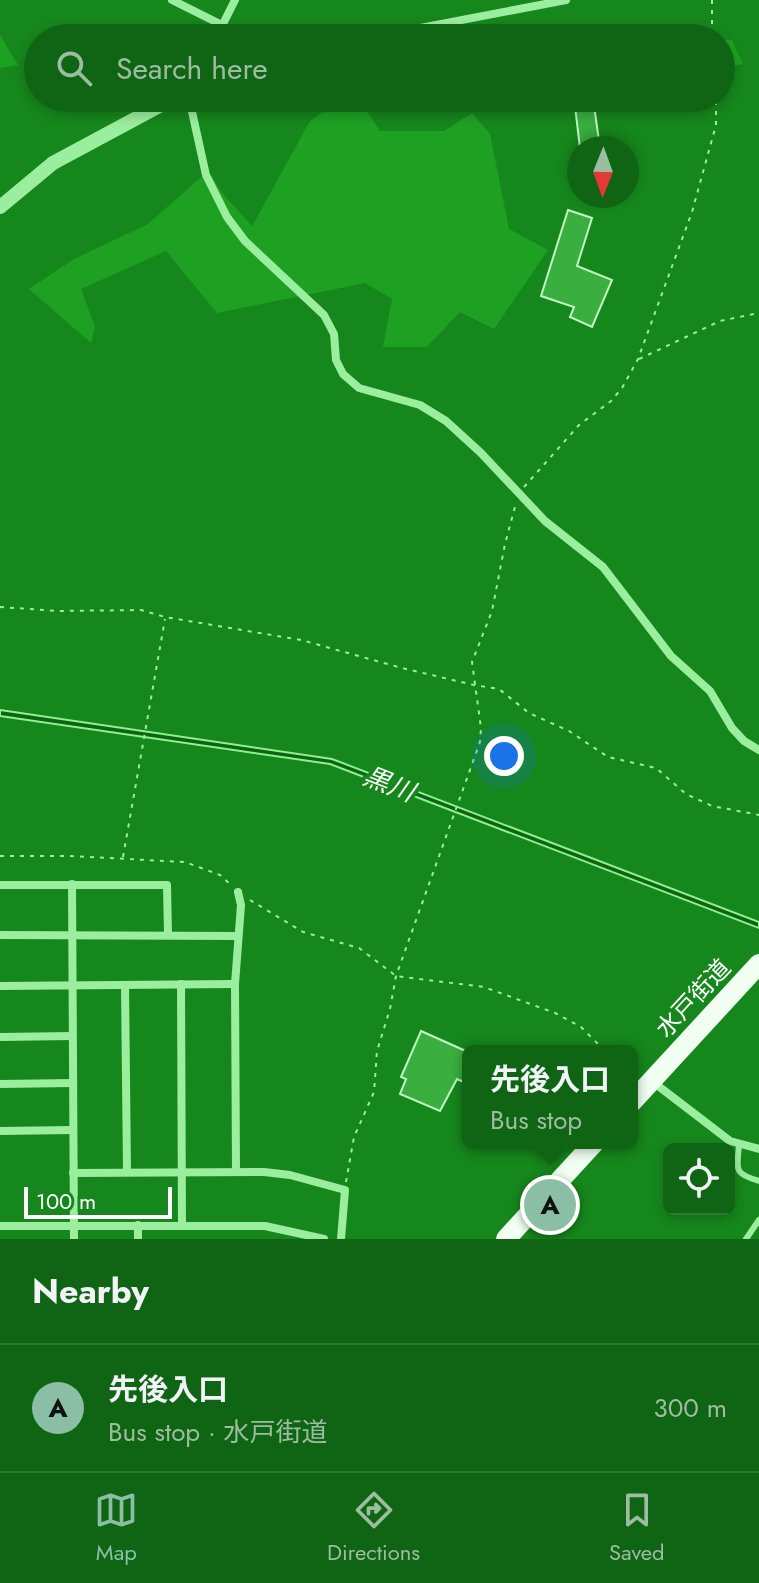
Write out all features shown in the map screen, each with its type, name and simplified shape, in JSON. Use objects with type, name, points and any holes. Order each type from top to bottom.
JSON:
[{"type":"highway","name":"水戸街道","points":[[638,1096],[759,964]]},
{"type":"highway","points":[[506,1239],[588,1149]]},
{"type":"street","points":[[172,0],[220,24]]},
{"type":"street","points":[[223,24],[235,0]]},
{"type":"street","points":[[441,24],[566,0]]},
{"type":"street","points":[[0,207],[53,163],[148,112]]},
{"type":"street","points":[[192,112],[206,175],[227,217],[245,241],[324,315],[334,334],[336,360],[343,374],[359,388],[420,405],[442,418],[545,521],[603,567],[671,656],[710,691],[732,728],[744,741],[759,750]]},
{"type":"street","points":[[72,884],[74,1239]]},
{"type":"street","points":[[0,885],[167,885],[168,934]]},
{"type":"street","points":[[236,1172],[235,984],[241,905],[238,892]]},
{"type":"street","points":[[0,935],[237,936]]},
{"type":"street","points":[[181,984],[182,1225]]},
{"type":"street","points":[[0,986],[235,984]]},
{"type":"street","points":[[125,985],[127,1172]]},
{"type":"street","points":[[0,1037],[72,1036]]},
{"type":"street","points":[[652,1081],[730,1141],[759,1149]]},
{"type":"street","points":[[0,1084],[73,1083]]},
{"type":"street","points":[[0,1131],[73,1130]]},
{"type":"street","points":[[73,1173],[236,1172],[290,1175],[345,1190],[341,1239]]},
{"type":"street","points":[[138,1225],[138,1239]]},
{"type":"street","points":[[0,1226],[265,1226],[324,1239]]},
{"type":"lane","points":[[739,1145],[737,1170],[759,1181]]},
{"type":"lane","points":[[746,1239],[759,1220]]},
{"type":"path","points":[[712,0],[712,24]]},
{"type":"path","points":[[345,1190],[354,1137],[374,1092],[377,1051],[396,976],[480,742],[472,662],[492,611],[519,493],[579,425],[611,401],[638,359],[692,212],[716,125],[716,112]]},
{"type":"path","points":[[638,359],[720,321],[759,313]]},
{"type":"path","points":[[0,607],[59,611],[141,610],[165,617],[301,640],[505,692],[529,713],[569,731],[608,757],[656,768],[686,794],[704,803],[759,815]]},
{"type":"path","points":[[123,858],[165,617]]},
{"type":"path","points":[[0,856],[185,862],[220,875],[238,892],[303,932],[359,948],[396,976],[465,984],[504,993],[570,1020],[599,1045]]},
{"type":"shaded area","points":[[0,35],[18,65],[0,68]]},
{"type":"shaded area","points":[[735,47],[743,64],[735,66]]},
{"type":"shaded area","points":[[322,112],[367,112],[380,131],[444,131],[472,113],[490,134],[509,229],[548,250],[494,329],[460,312],[427,347],[383,347],[392,299],[365,283],[217,313],[166,251],[81,289],[95,327],[91,343],[29,289],[74,259],[148,224],[208,171],[223,194],[252,226],[310,121]]},
{"type":"water","name":"黒川","points":[[0,710],[332,759],[759,922],[759,928],[330,764],[0,716]]},
{"type":"building","points":[[576,112],[595,112],[598,136],[579,136]]},
{"type":"building","points":[[568,210],[592,218],[577,266],[612,280],[592,327],[570,317],[574,307],[541,296]]},
{"type":"building","points":[[421,1031],[462,1049],[462,1081],[457,1079],[440,1111],[400,1094],[406,1079],[401,1077]]},
{"type":"place","name":"先後入口","points":[[550,1205]]}]
